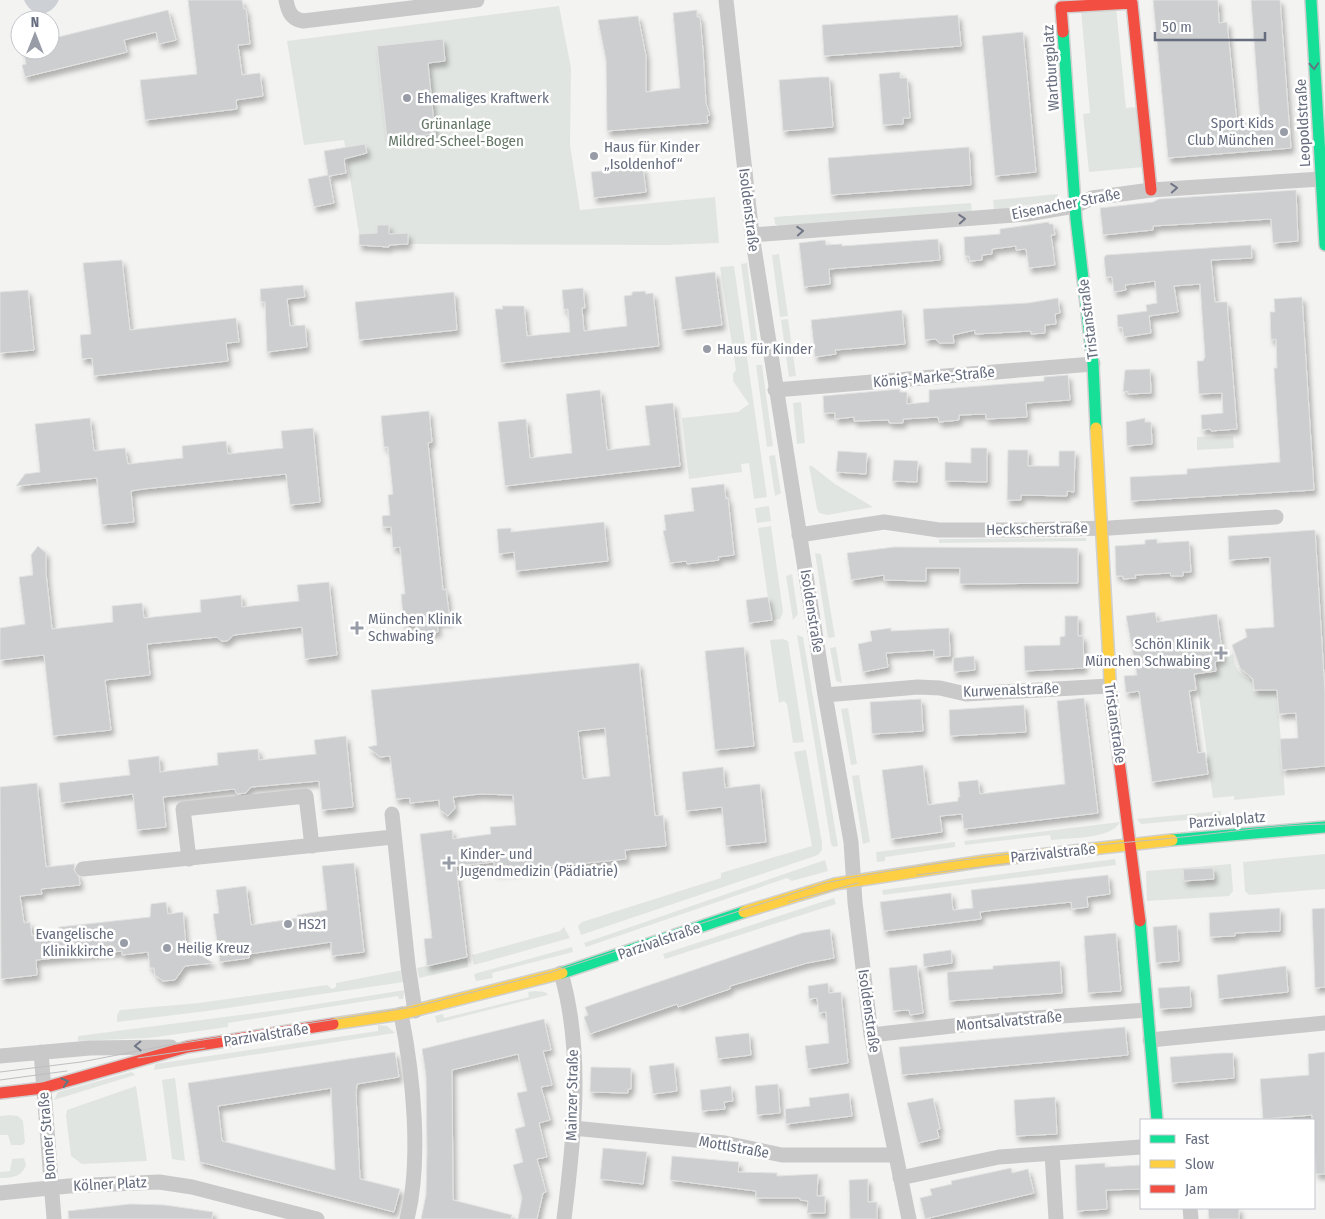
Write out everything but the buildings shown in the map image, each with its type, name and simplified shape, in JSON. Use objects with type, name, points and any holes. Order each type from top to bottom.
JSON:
[{"type":"street","points":[[286,0],[288,10],[292,16],[302,21],[477,0]]},
{"type":"street","name":"Isoldenstraße","points":[[726,0],[752,235],[775,390],[851,842],[855,902],[871,1035],[909,1219]]},
{"type":"street","name":"Leopoldstraße","points":[[1311,0],[1325,245]]},
{"type":"street","name":"Wartburgplatz","points":[[1075,206],[1075,183],[1061,7],[1132,3],[1151,190]]},
{"type":"street","name":"Eisenacher Straße","points":[[752,235],[1027,214],[1075,206],[1092,198],[1151,190],[1321,179]]},
{"type":"street","name":"Tristanstraße","points":[[1075,206],[1093,364],[1109,686],[1132,844],[1157,1119]]},
{"type":"street","name":"König-Marke-Straße","points":[[775,390],[1093,364]]},
{"type":"street","name":"Heckscherstraße","points":[[800,535],[884,522],[939,530],[1100,528],[1276,517]]},
{"type":"street","name":"Kurwenalstraße","points":[[825,695],[918,687],[940,688],[966,694],[1109,686]]},
{"type":"street","points":[[189,859],[183,809],[306,796],[312,846]]},
{"type":"street","points":[[392,814],[412,1073],[414,1189],[407,1219]]},
{"type":"street","name":"Parzivalplatz","points":[[1132,844],[1325,827]]},
{"type":"street","points":[[83,869],[394,837]]},
{"type":"street","name":"Parzivalstraße","points":[[0,1093],[44,1088],[187,1047],[408,1013],[561,973],[793,896],[854,880],[984,861],[1132,844]]},
{"type":"street","name":"Mainzer Straße","points":[[561,973],[570,1006],[572,1025],[573,1128],[564,1219]]},
{"type":"street","name":"Montsalvatstraße","points":[[871,1035],[1006,1020],[1147,1010]]},
{"type":"street","points":[[1150,1040],[1325,1023]]},
{"type":"street","name":"Parzivalstraße","points":[[0,1056],[138,1046],[187,1047]]},
{"type":"street","name":"Bonner Straße","points":[[40,1052],[54,1219]]},
{"type":"street","name":"Mottlstraße","points":[[573,1128],[724,1143],[782,1155],[895,1155]]},
{"type":"street","points":[[900,1178],[999,1157],[1140,1148]]},
{"type":"street","points":[[1052,1154],[1056,1219]]},
{"type":"street","name":"Kölner Platz","points":[[0,1193],[159,1182],[192,1187],[301,1217],[317,1219]]},
{"type":"green space","name":"Grünanlage Mildred-Scheel-Bogen","points":[[559,6],[571,68],[570,145],[580,210],[715,197],[719,243],[667,245],[408,244],[408,234],[389,234],[388,225],[377,225],[377,233],[359,234],[344,140],[304,145],[287,41]]},
{"type":"green space","points":[[1116,7],[1126,108],[1137,107],[1143,167],[1089,172],[1083,114],[1090,113],[1081,10]]},
{"type":"green space","points":[[1058,194],[1056,201],[994,210],[993,200]]},
{"type":"green space","points":[[971,203],[972,212],[779,226],[775,224],[774,217]]},
{"type":"green space","points":[[779,254],[788,316],[780,317],[772,255]]},
{"type":"green space","points":[[747,263],[759,353],[753,354],[741,264]]},
{"type":"green space","points":[[734,266],[767,497],[754,499],[749,463],[741,464],[742,472],[689,479],[682,418],[738,412],[749,404],[733,381],[733,374],[736,370],[720,267]]},
{"type":"green space","points":[[788,319],[796,376],[789,377],[781,320]]},
{"type":"green space","points":[[756,365],[762,365],[773,446],[767,447]]},
{"type":"green space","points":[[801,402],[805,443],[797,444],[793,403]]},
{"type":"green space","points":[[1233,436],[1234,448],[1197,450],[1197,437]]},
{"type":"green space","points":[[775,455],[781,493],[775,496],[769,456]]},
{"type":"green space","points":[[809,466],[812,466],[835,484],[873,507],[827,515],[819,513]]},
{"type":"green space","points":[[769,506],[771,521],[757,523],[755,508]]},
{"type":"green space","points":[[771,526],[783,612],[780,619],[772,620],[773,614],[770,612],[758,528]]},
{"type":"green space","points":[[1086,538],[1086,541],[939,543],[939,539]]},
{"type":"green space","points":[[815,553],[821,554],[835,637],[828,638]]},
{"type":"green space","points":[[792,574],[798,614],[793,620],[786,576]]},
{"type":"green space","points":[[797,635],[803,637],[838,846],[833,847],[831,844]]},
{"type":"green space","points":[[783,639],[788,641],[804,742],[793,743],[787,704],[784,701],[779,703],[770,640]]},
{"type":"green space","points":[[836,647],[842,683],[836,681],[830,648]]},
{"type":"green space","points":[[1233,654],[1238,671],[1253,681],[1253,691],[1277,690],[1285,795],[1234,800],[1234,796],[1213,798],[1196,675],[1217,672],[1216,662]]},
{"type":"green space","points":[[848,708],[857,764],[851,765],[841,709]]},
{"type":"green space","points":[[806,750],[822,843],[822,850],[818,855],[581,935],[578,926],[582,922],[721,878],[721,873],[812,846],[794,752]]},
{"type":"green space","points":[[859,775],[870,842],[863,844],[852,776]]},
{"type":"green space","points":[[1221,811],[1221,817],[1141,824],[1137,819]]},
{"type":"green space","points":[[1120,822],[1108,832],[1089,837],[1051,840],[1050,835],[965,845],[964,841]]},
{"type":"green space","points":[[955,842],[955,847],[885,857],[885,861],[877,862],[876,852]]},
{"type":"green space","points":[[1325,854],[1325,889],[1249,895],[1245,891],[1243,862]]},
{"type":"green space","points":[[1115,859],[1116,865],[883,895],[882,890]]},
{"type":"green space","points":[[825,860],[828,871],[792,881],[787,878],[586,947],[584,943]]},
{"type":"green space","points":[[1231,864],[1233,891],[1229,896],[1147,901],[1146,871]]},
{"type":"green space","points":[[834,898],[836,904],[665,959],[663,954]]},
{"type":"green space","points":[[564,927],[570,938],[474,965],[472,955],[560,931]]},
{"type":"green space","points":[[572,947],[573,952],[492,973],[493,978],[476,981],[474,974]]},
{"type":"green space","points":[[467,957],[468,967],[419,978],[417,968]]},
{"type":"green space","points":[[403,970],[404,982],[207,1011],[117,1022],[117,1015],[120,1010],[199,1003],[327,985],[332,989],[336,987],[336,983]]},
{"type":"green space","points":[[405,990],[403,999],[399,999],[398,996],[228,1023],[228,1027],[149,1038],[78,1041],[78,1036],[286,1009]]},
{"type":"green space","points":[[528,992],[545,992],[548,995],[437,1023],[435,1016],[443,1014],[444,1018],[529,997]]},
{"type":"green space","points":[[378,1025],[387,1026],[395,1033],[154,1070],[155,1064],[378,1031]]},
{"type":"green space","points":[[132,1072],[135,1075],[54,1100],[58,1092]]},
{"type":"green space","points":[[175,1078],[185,1161],[172,1159],[162,1080]]},
{"type":"green space","points":[[136,1086],[147,1161],[82,1164],[71,1156],[66,1116],[67,1110]]},
{"type":"green space","points":[[0,1116],[18,1116],[23,1121],[25,1142],[22,1145],[11,1145],[8,1135],[0,1135]]},
{"type":"green space","points":[[24,1158],[26,1165],[22,1172],[12,1177],[0,1178],[0,1172],[10,1171],[12,1159]]},
{"type":"shaded area","points":[[24,0],[59,0],[51,10],[32,10]]},
{"type":"tram line","points":[[0,1072],[81,1062],[164,1046],[414,1007],[552,972],[825,883],[867,875],[1036,851],[1264,828],[1325,824]]},
{"type":"tram line","points":[[917,875],[1049,858]]},
{"type":"tram line","points":[[788,902],[858,883]]},
{"type":"tram line","points":[[138,1058],[205,1048]]},
{"type":"tram line","points":[[0,1080],[67,1071]]},
{"type":"traffic: fast","points":[[1311,0],[1325,245]]},
{"type":"traffic: fast","points":[[1063,32],[1076,219],[1093,364],[1096,428]]},
{"type":"traffic: fast","points":[[1172,840],[1325,827]]},
{"type":"traffic: fast","points":[[562,973],[744,912]]},
{"type":"traffic: fast","points":[[1140,921],[1157,1119]]},
{"type":"traffic: slow","points":[[1096,428],[1111,699]]},
{"type":"traffic: slow","points":[[744,912],[835,884],[984,861],[1172,840]]},
{"type":"traffic: slow","points":[[333,1024],[401,1014],[562,973]]},
{"type":"traffic: jam","points":[[1063,32],[1061,7],[1132,3],[1151,190]]},
{"type":"traffic: jam","points":[[1111,699],[1140,921]]},
{"type":"traffic: jam","points":[[0,1093],[43,1088],[187,1047],[333,1024]]},
{"type":"place","name":"Ehemaliges Kraftwerk","points":[[407,98]]},
{"type":"place","name":"Sport Kids Club München","points":[[1284,132]]},
{"type":"place","name":"Haus für Kinder „Isoldenhof“","points":[[594,156]]},
{"type":"place","name":"Haus für Kinder","points":[[707,349]]},
{"type":"place","name":"München Klinik Schwabing","points":[[357,628]]},
{"type":"place","name":"Schön Klinik München Schwabing","points":[[1221,653]]},
{"type":"place","name":"Kinder- und Jugendmedizin (Pädiatrie)","points":[[449,863]]},
{"type":"place","name":"HS21","points":[[288,924]]},
{"type":"place","name":"Evangelische Klinikkirche","points":[[124,943]]},
{"type":"place","name":"Heilig Kreuz","points":[[167,948]]}]
